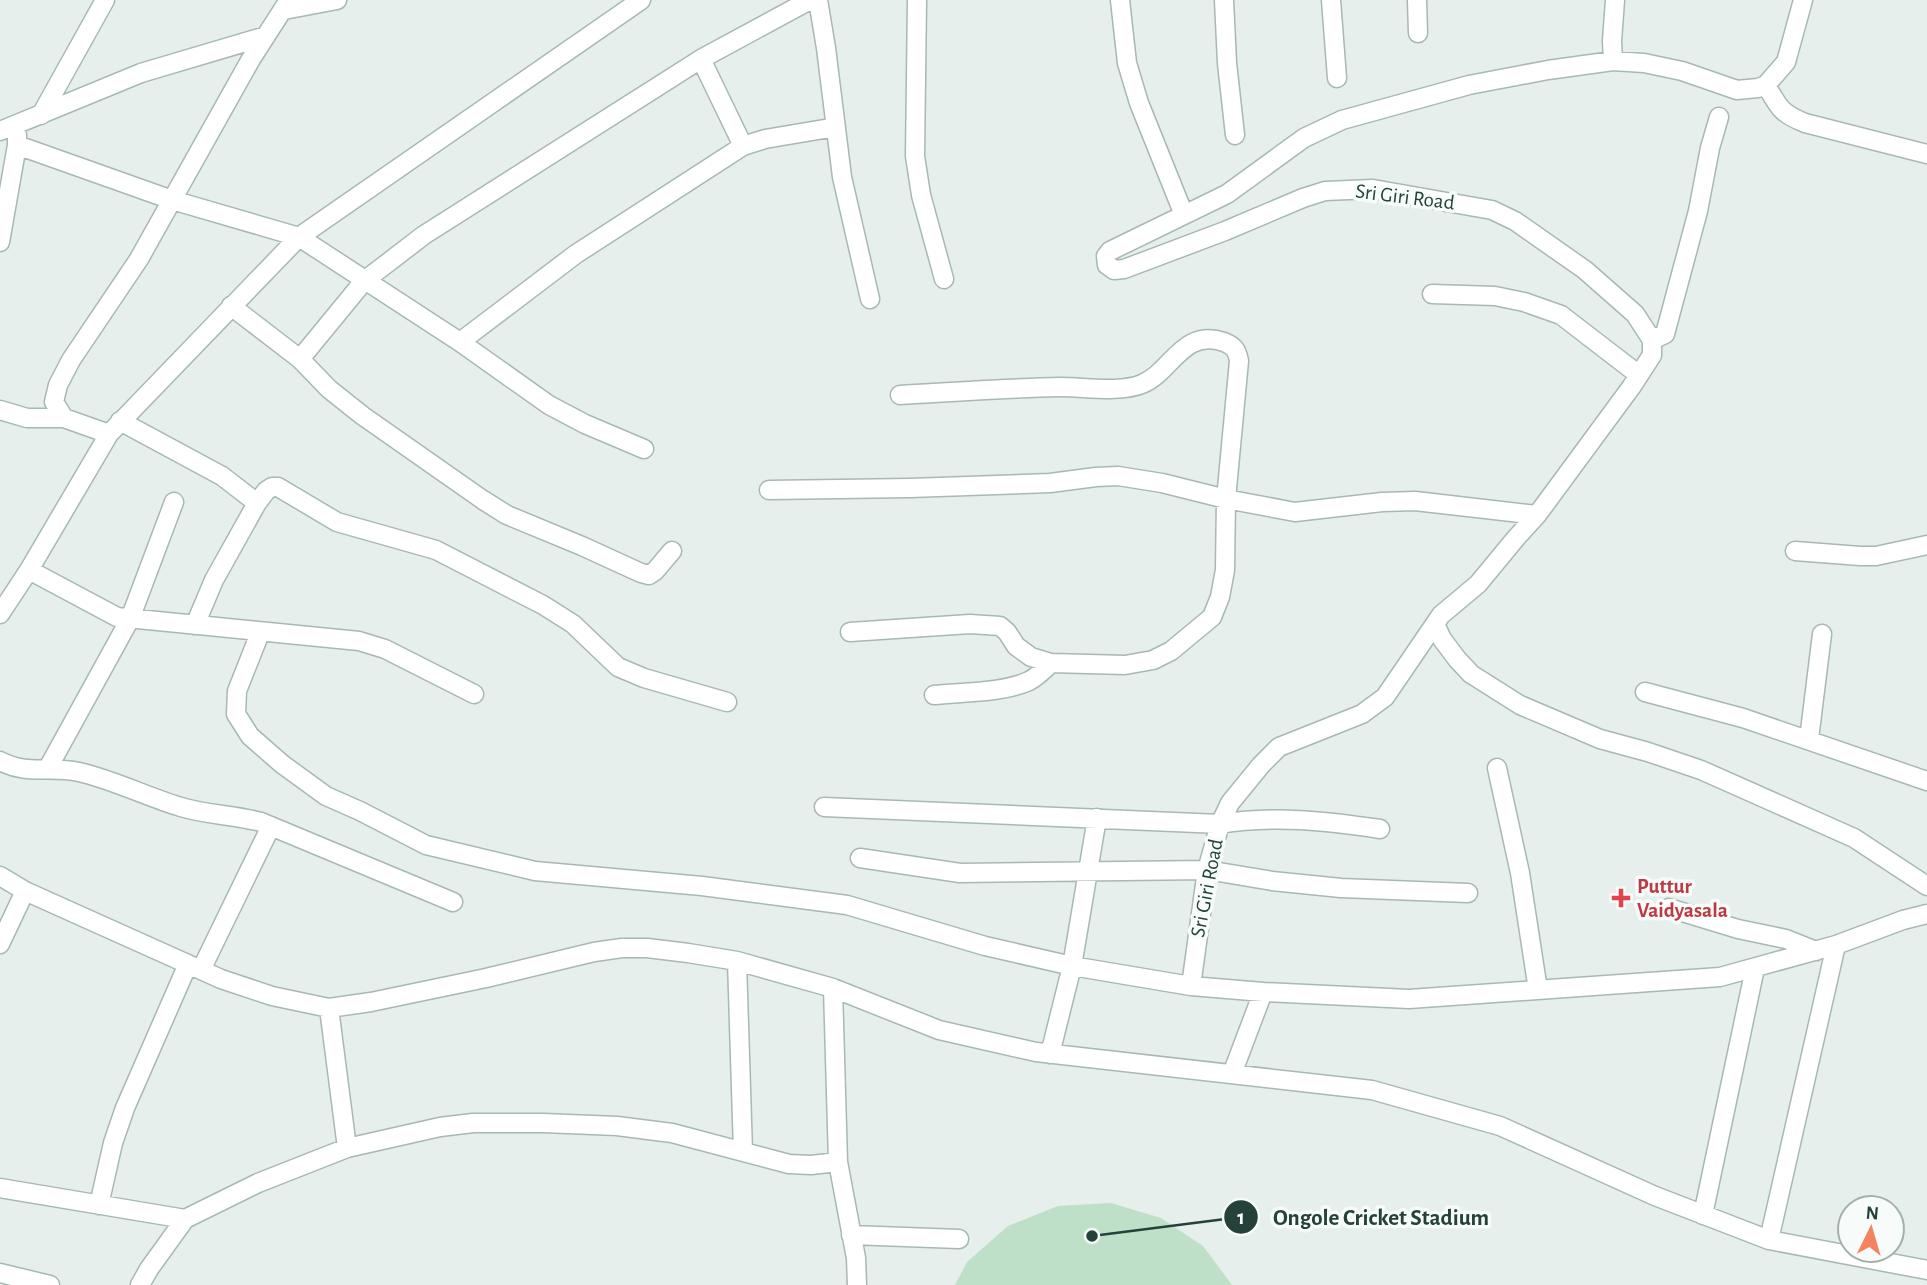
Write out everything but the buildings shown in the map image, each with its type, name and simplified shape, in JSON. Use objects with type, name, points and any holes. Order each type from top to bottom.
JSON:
[{"type":"street","points":[[41,115],[105,0]]},
{"type":"street","points":[[64,418],[54,402],[58,385],[71,360],[139,259],[266,36],[287,5],[337,0]]},
{"type":"street","points":[[0,614],[115,428],[299,237],[641,0]]},
{"type":"street","points":[[300,359],[365,281],[424,235],[701,59],[810,0]]},
{"type":"street","points":[[818,0],[827,48],[842,177],[870,299]]},
{"type":"street","points":[[917,0],[916,165],[944,279]]},
{"type":"street","points":[[1120,0],[1127,63],[1139,103],[1184,215]]},
{"type":"street","points":[[1223,0],[1235,135]]},
{"type":"street","points":[[1331,0],[1338,78]]},
{"type":"street","points":[[1418,0],[1418,33]]},
{"type":"street","points":[[1613,61],[1615,0]]},
{"type":"street","points":[[1803,0],[1786,62],[1766,85],[1781,111],[1805,123],[1927,154]]},
{"type":"street","points":[[0,242],[17,145],[8,128],[141,72],[266,36]]},
{"type":"street","points":[[701,59],[743,146]]},
{"type":"street","name":"Sri Giri Road","points":[[1191,986],[1207,870],[1220,824],[1230,803],[1279,747],[1362,714],[1385,697],[1441,615],[1478,584],[1537,515],[1639,375],[1652,355],[1652,340],[1634,314],[1585,270],[1515,221],[1492,210],[1373,189],[1325,191],[1303,198],[1124,269],[1114,270],[1107,265],[1106,256],[1110,251],[1227,194],[1304,138],[1342,120],[1469,85],[1613,61],[1644,63],[1682,71],[1737,90],[1766,85]]},
{"type":"street","points":[[1652,340],[1665,334],[1698,211],[1719,117]]},
{"type":"street","points":[[460,342],[576,254],[743,146],[765,139],[836,127]]},
{"type":"street","points":[[17,145],[172,200],[299,237],[460,342],[549,405],[585,424],[644,449]]},
{"type":"street","points":[[1432,294],[1495,296],[1524,302],[1560,315],[1639,375]]},
{"type":"street","points":[[231,306],[300,359],[330,389],[363,416],[507,515],[649,575],[655,572],[672,551]]},
{"type":"street","points":[[850,632],[989,624],[1000,626],[1016,646],[1031,657],[1051,663],[1125,665],[1153,660],[1171,651],[1212,617],[1220,597],[1225,570],[1226,499],[1239,361],[1238,352],[1233,346],[1219,341],[1193,342],[1144,384],[1128,388],[1062,387],[900,395]]},
{"type":"street","points":[[0,410],[27,418],[64,418],[115,428],[222,476],[257,503]]},
{"type":"street","points":[[769,490],[910,488],[1118,477],[1162,483],[1294,512],[1415,501],[1537,515]]},
{"type":"street","points":[[195,625],[214,580],[257,503],[266,491],[278,487],[337,522],[436,550],[543,605],[573,624],[599,652],[618,667],[644,678],[727,702]]},
{"type":"street","points":[[48,768],[130,619],[174,502]]},
{"type":"street","points":[[1795,551],[1876,556],[1927,545]]},
{"type":"street","points":[[29,569],[117,617],[359,642],[385,649],[474,694]]},
{"type":"street","points":[[1435,624],[1442,639],[1471,674],[1520,705],[1600,739],[1702,770],[1854,838],[1927,886]]},
{"type":"street","points":[[260,632],[237,691],[236,714],[250,736],[282,764],[326,796],[426,845],[535,870],[847,905],[985,946],[1072,966],[1191,986],[1409,999],[1720,977],[1836,945],[1927,914]]},
{"type":"street","points":[[1809,739],[1822,634]]},
{"type":"street","points":[[934,695],[1002,688],[1026,682],[1035,678],[1051,663]]},
{"type":"street","points":[[1645,692],[1743,718],[1927,781]]},
{"type":"street","points":[[0,761],[19,769],[33,771],[48,768],[82,772],[184,808],[245,817],[453,902]]},
{"type":"street","points":[[1497,768],[1520,873],[1538,990]]},
{"type":"street","points":[[824,807],[1220,824],[1240,820],[1287,819],[1380,829]]},
{"type":"street","points":[[1050,1054],[1072,966],[1097,818]]},
{"type":"street","points":[[99,1205],[113,1143],[125,1108],[195,967],[271,826]]},
{"type":"street","points":[[860,858],[960,873],[1207,870],[1272,881],[1341,888],[1468,893]]},
{"type":"street","points":[[0,876],[25,891],[221,979],[272,996],[329,1008],[486,978],[594,952],[622,948],[688,953],[737,961],[833,988],[939,1030],[1050,1054],[1372,1090],[1500,1126],[1655,1196],[1769,1240],[1927,1270]]},
{"type":"street","points":[[0,944],[25,891]]},
{"type":"street","points":[[1669,908],[1738,929],[1786,939],[1816,951]]},
{"type":"street","points":[[1769,1240],[1836,945]]},
{"type":"street","points":[[737,961],[743,1152]]},
{"type":"street","points":[[1703,1215],[1755,968]]},
{"type":"street","points":[[833,988],[838,1162],[856,1258],[857,1285]]},
{"type":"street","points":[[1232,1074],[1263,992]]},
{"type":"street","points":[[329,1008],[347,1148]]},
{"type":"street","points":[[140,1285],[185,1219],[258,1183],[347,1148],[440,1127],[473,1123],[617,1126],[672,1133],[789,1164],[838,1162]]},
{"type":"street","points":[[0,1194],[0,1188],[185,1219]]},
{"type":"street","points":[[851,1235],[959,1239]]},
{"type":"street","points":[[856,1258],[868,1285]]},
{"type":"street","points":[[0,1273],[50,1285]]},
{"type":"green space","points":[[1111,1203],[1161,1218],[1203,1246],[1232,1285],[955,1285],[967,1262],[1008,1226],[1058,1206]]},
{"type":"place","name":"Puttur Vaidyasala","points":[[1621,898]]},
{"type":"place","name":"Ongole Cricket Stadium","points":[[1092,1236]]}]
